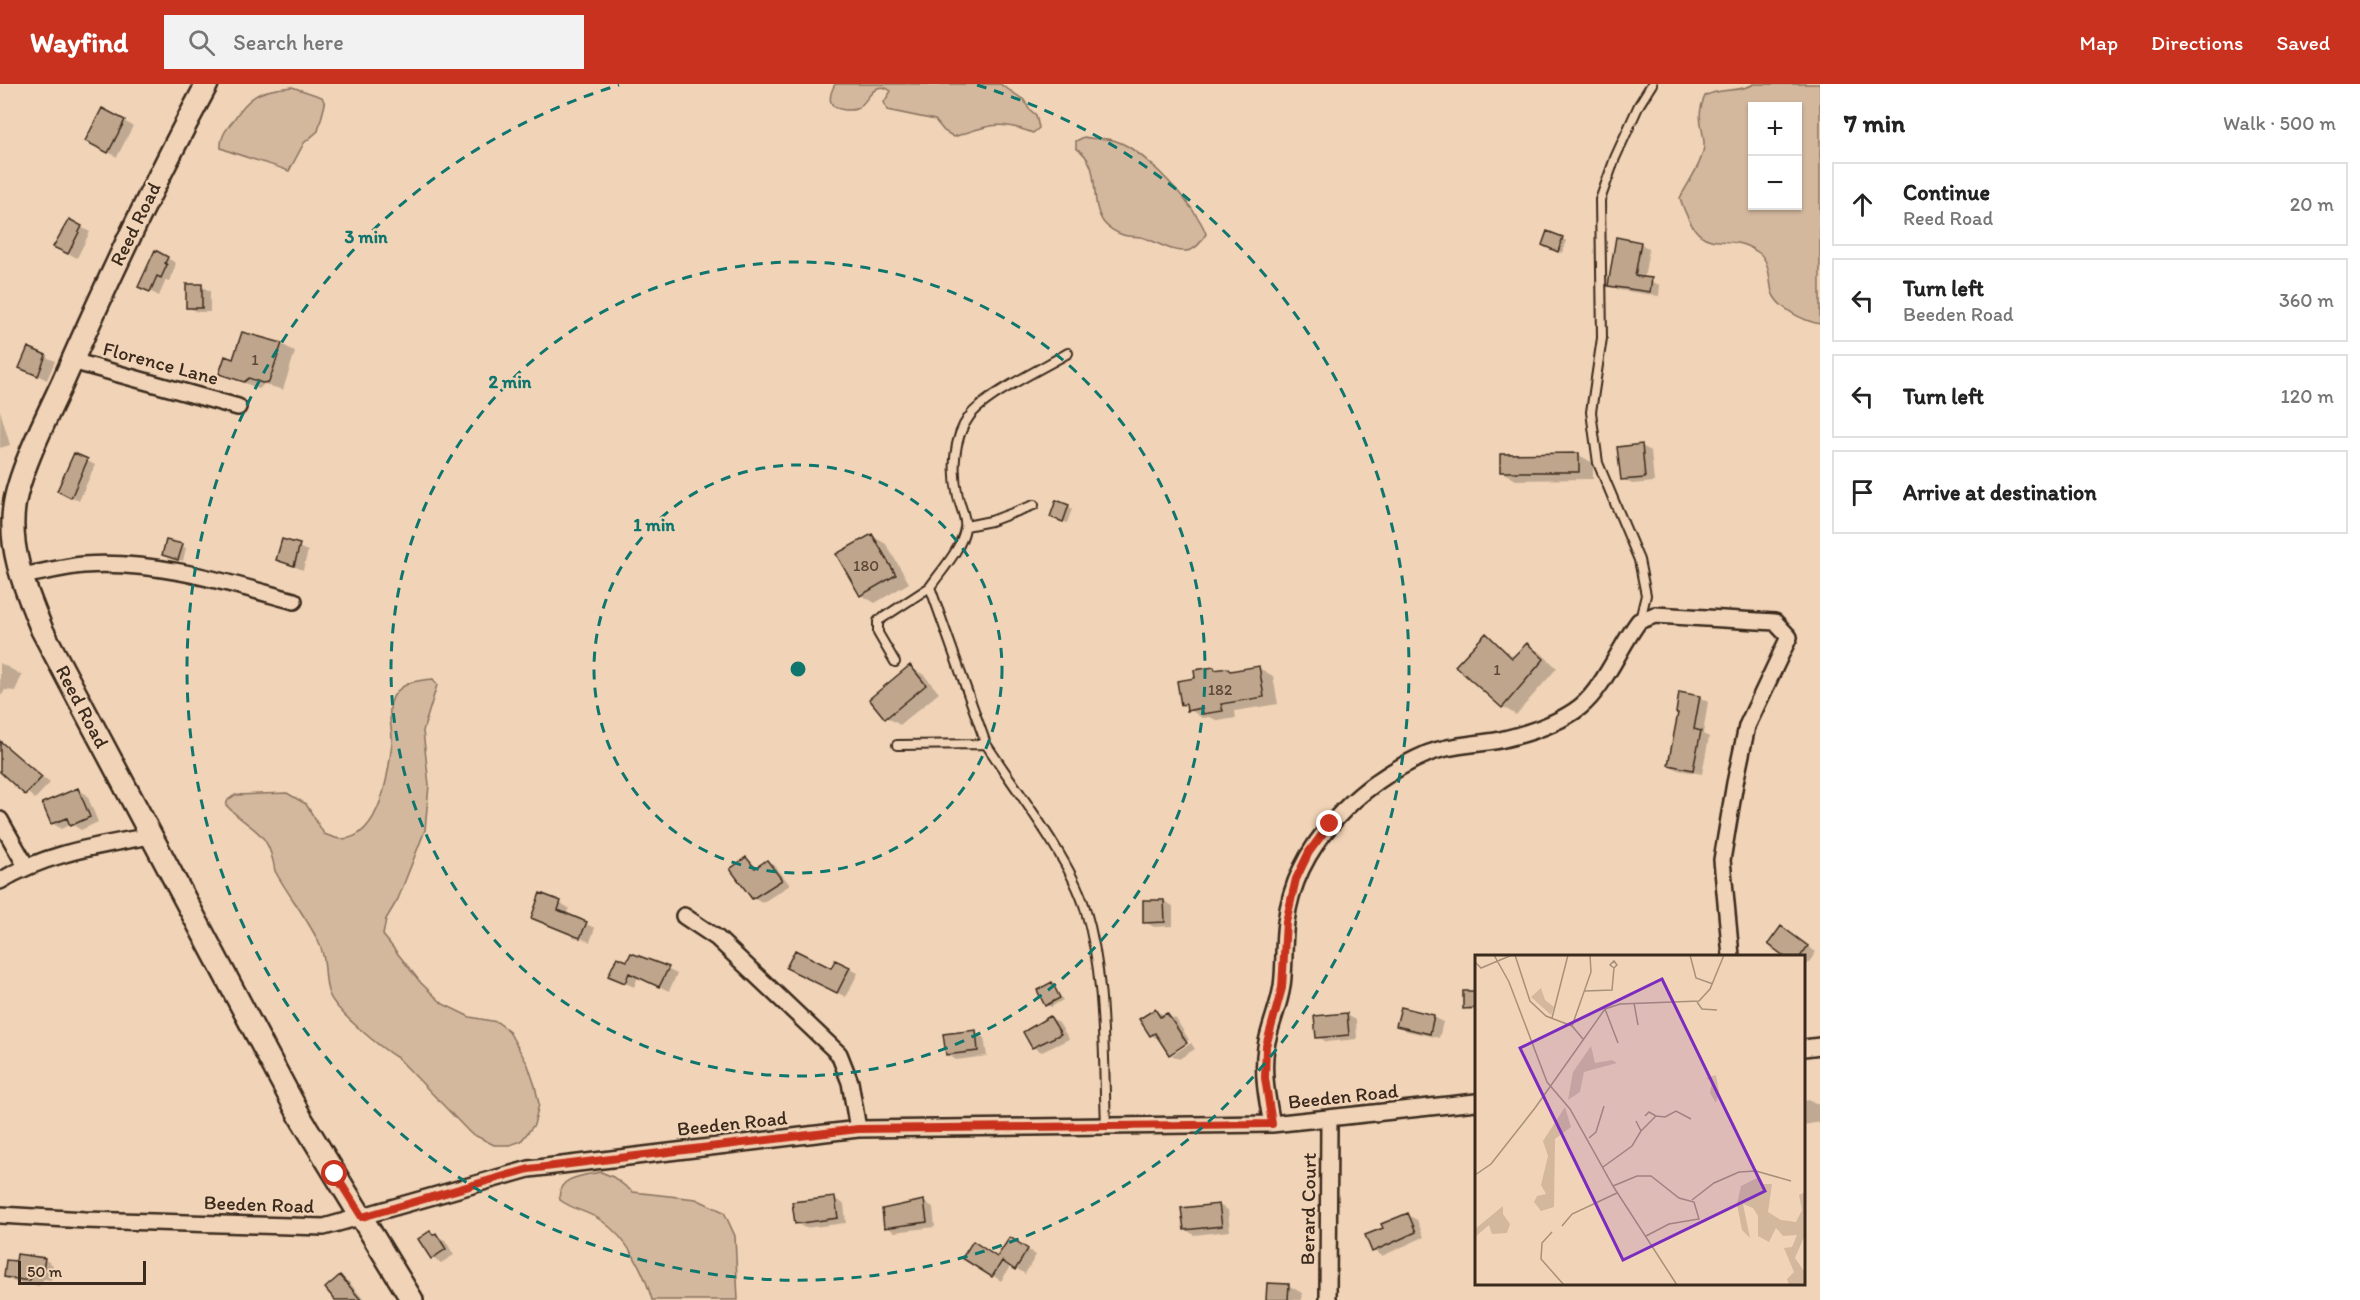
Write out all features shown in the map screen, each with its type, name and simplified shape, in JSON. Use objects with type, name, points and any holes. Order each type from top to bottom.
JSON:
[{"type":"street","name":"Reed Road","points":[[207,84],[152,188],[34,448],[14,506],[15,550],[20,576],[42,630],[150,836],[302,1120],[412,1300]]},
{"type":"street","name":"Florence Lane","points":[[72,361],[238,407]]},
{"type":"street","points":[[20,576],[83,565],[147,566],[205,577],[294,601]]},
{"type":"street","points":[[1272,1124],[1265,1078],[1266,1046],[1282,988],[1286,922],[1296,879],[1316,843],[1330,824],[1364,792],[1405,765],[1430,753],[1463,743],[1499,740],[1545,726],[1580,706],[1639,621],[1655,615],[1775,622],[1789,637],[1748,726],[1735,783],[1722,861],[1731,955]]},
{"type":"street","points":[[0,820],[9,832],[26,866]]},
{"type":"street","points":[[0,881],[26,866],[61,854],[150,836]]},
{"type":"street","points":[[684,916],[717,938],[839,1054],[850,1082],[858,1129]]},
{"type":"street","points":[[1805,1048],[1820,1046]]},
{"type":"street","name":"Beeden Road","points":[[0,1215],[85,1221],[324,1227],[529,1169],[858,1129],[1272,1124],[1475,1102]]},
{"type":"street","name":"Berard Court","points":[[1328,1300],[1329,1118]]},
{"type":"lane","points":[[1639,621],[1646,595],[1639,561],[1598,463],[1590,412],[1602,338],[1600,200],[1638,105],[1652,84]]},
{"type":"lane","points":[[895,662],[878,633],[878,621],[930,587],[961,541],[966,526],[955,485],[956,453],[961,429],[970,415],[997,395],[1068,353]]},
{"type":"lane","points":[[966,526],[992,521],[1034,505]]},
{"type":"lane","points":[[930,587],[986,744],[1059,854],[1084,906],[1097,960],[1106,1125]]},
{"type":"lane","points":[[897,744],[986,744]]},
{"type":"shaded area","points":[[835,84],[1000,84],[1024,100],[1036,115],[1039,128],[1033,133],[1002,125],[976,129],[954,137],[944,131],[935,120],[887,110],[884,102],[891,91],[885,88],[880,87],[875,90],[856,109],[839,109],[832,104],[830,97]]},
{"type":"shaded area","points":[[1754,84],[1820,84],[1820,324],[1799,317],[1779,303],[1772,292],[1763,256],[1759,253],[1734,242],[1705,238],[1696,231],[1680,198],[1704,149],[1700,114],[1705,96]]},
{"type":"shaded area","points":[[292,87],[322,97],[325,104],[318,131],[304,143],[289,171],[221,148],[221,140],[226,131],[250,99],[264,92]]},
{"type":"shaded area","points":[[1084,137],[1116,141],[1127,146],[1154,167],[1181,195],[1201,223],[1206,234],[1198,245],[1186,251],[1174,250],[1141,237],[1123,235],[1106,225],[1096,204],[1090,164],[1085,155],[1076,148],[1076,141]]},
{"type":"shaded area","points":[[433,679],[437,685],[423,731],[429,785],[425,830],[398,899],[386,919],[383,935],[421,983],[443,1004],[470,1017],[497,1022],[508,1030],[528,1065],[539,1104],[534,1125],[521,1141],[510,1145],[494,1145],[470,1133],[399,1059],[371,1039],[333,1002],[326,982],[321,948],[275,871],[268,846],[258,832],[226,805],[228,800],[235,795],[287,793],[306,804],[324,834],[342,839],[355,836],[366,827],[374,815],[385,785],[392,743],[391,702],[398,691],[408,684]]},
{"type":"shaded area","points":[[601,1172],[613,1177],[633,1192],[696,1199],[724,1212],[735,1236],[738,1300],[652,1300],[640,1267],[620,1237],[597,1218],[560,1200],[562,1186],[566,1182],[579,1176]]},
{"type":"building","points":[[102,108],[125,120],[108,153],[85,141]]},
{"type":"building","points":[[69,219],[82,226],[68,254],[53,247]]},
{"type":"building","points":[[1547,231],[1563,237],[1558,252],[1542,245]]},
{"type":"building","points":[[1616,237],[1641,242],[1635,276],[1652,278],[1650,292],[1608,286]]},
{"type":"building","points":[[155,250],[168,257],[161,278],[157,276],[150,292],[138,287]]},
{"type":"building","points":[[186,284],[202,284],[202,308],[186,308]]},
{"type":"building","points":[[242,332],[282,343],[269,382],[262,383],[249,378],[244,382],[219,374],[225,356],[233,359]]},
{"type":"building","points":[[28,347],[46,355],[38,376],[19,368]]},
{"type":"building","points":[[1642,444],[1645,478],[1621,480],[1617,447]]},
{"type":"building","points":[[74,453],[88,459],[71,498],[57,491]]},
{"type":"building","points":[[1579,453],[1579,472],[1500,472],[1500,454]]},
{"type":"building","points":[[1056,500],[1069,505],[1063,522],[1050,517]]},
{"type":"building","points":[[872,534],[896,575],[860,596],[836,554]]},
{"type":"building","points":[[282,539],[300,544],[294,566],[276,560]]},
{"type":"building","points":[[166,540],[183,544],[178,560],[162,555]]},
{"type":"building","points":[[1486,633],[1512,658],[1527,643],[1544,659],[1502,708],[1455,666]]},
{"type":"building","points":[[910,665],[926,685],[885,719],[869,699]]},
{"type":"building","points":[[1259,666],[1264,697],[1221,704],[1223,711],[1203,714],[1202,708],[1187,711],[1186,704],[1181,705],[1177,681],[1195,678],[1194,670],[1214,667],[1215,670],[1227,668],[1230,671]]},
{"type":"building","points":[[1679,692],[1700,696],[1694,729],[1701,731],[1693,770],[1668,765],[1678,713],[1676,713]]},
{"type":"building","points":[[0,741],[42,777],[25,795],[0,772]]},
{"type":"building","points":[[78,788],[90,817],[70,826],[67,818],[51,824],[42,803]]},
{"type":"building","points":[[746,857],[755,868],[767,860],[782,880],[752,899],[730,869]]},
{"type":"building","points":[[540,893],[561,901],[558,910],[587,922],[580,938],[531,918]]},
{"type":"building","points":[[1143,900],[1164,900],[1165,922],[1143,923]]},
{"type":"building","points":[[1781,926],[1808,946],[1801,955],[1782,955],[1768,944]]},
{"type":"building","points":[[795,950],[831,968],[835,960],[850,967],[837,993],[786,968]]},
{"type":"building","points":[[631,953],[669,967],[659,987],[629,973],[625,983],[608,976],[617,957],[627,961]]},
{"type":"building","points":[[1052,982],[1060,998],[1045,1006],[1037,990]]},
{"type":"building","points":[[1463,991],[1475,991],[1475,1008],[1463,1009]]},
{"type":"building","points":[[1401,1007],[1434,1015],[1430,1034],[1396,1026]]},
{"type":"building","points":[[1155,1009],[1160,1017],[1167,1013],[1187,1043],[1169,1055],[1155,1033],[1150,1036],[1139,1019]]},
{"type":"building","points":[[1347,1013],[1349,1035],[1316,1038],[1314,1016]]},
{"type":"building","points":[[1050,1016],[1061,1034],[1032,1048],[1023,1032]]},
{"type":"building","points":[[976,1030],[978,1051],[946,1055],[943,1034]]},
{"type":"building","points":[[835,1197],[838,1218],[795,1224],[792,1202]]},
{"type":"building","points":[[924,1200],[927,1222],[884,1228],[882,1209]]},
{"type":"building","points":[[1219,1204],[1222,1226],[1184,1230],[1181,1208]]},
{"type":"building","points":[[1408,1213],[1416,1232],[1372,1252],[1365,1235],[1383,1228],[1381,1224]]},
{"type":"building","points":[[430,1231],[433,1235],[436,1233],[446,1249],[431,1259],[418,1239]]},
{"type":"building","points":[[1010,1237],[1028,1249],[1015,1270],[1002,1261],[992,1277],[962,1258],[973,1241],[997,1257]]},
{"type":"building","points":[[17,1254],[45,1258],[42,1276],[34,1275],[29,1281],[4,1277],[6,1260],[16,1261]]},
{"type":"building","points":[[340,1275],[361,1300],[335,1300],[325,1288]]},
{"type":"building","points":[[1267,1283],[1289,1284],[1288,1300],[1266,1300]]},
{"type":"route","points":[[335,1174],[362,1217],[529,1169],[660,1151],[769,1142],[858,1129],[928,1126],[1272,1124],[1265,1078],[1266,1046],[1282,988],[1286,922],[1296,879],[1309,852],[1330,824]]}]
